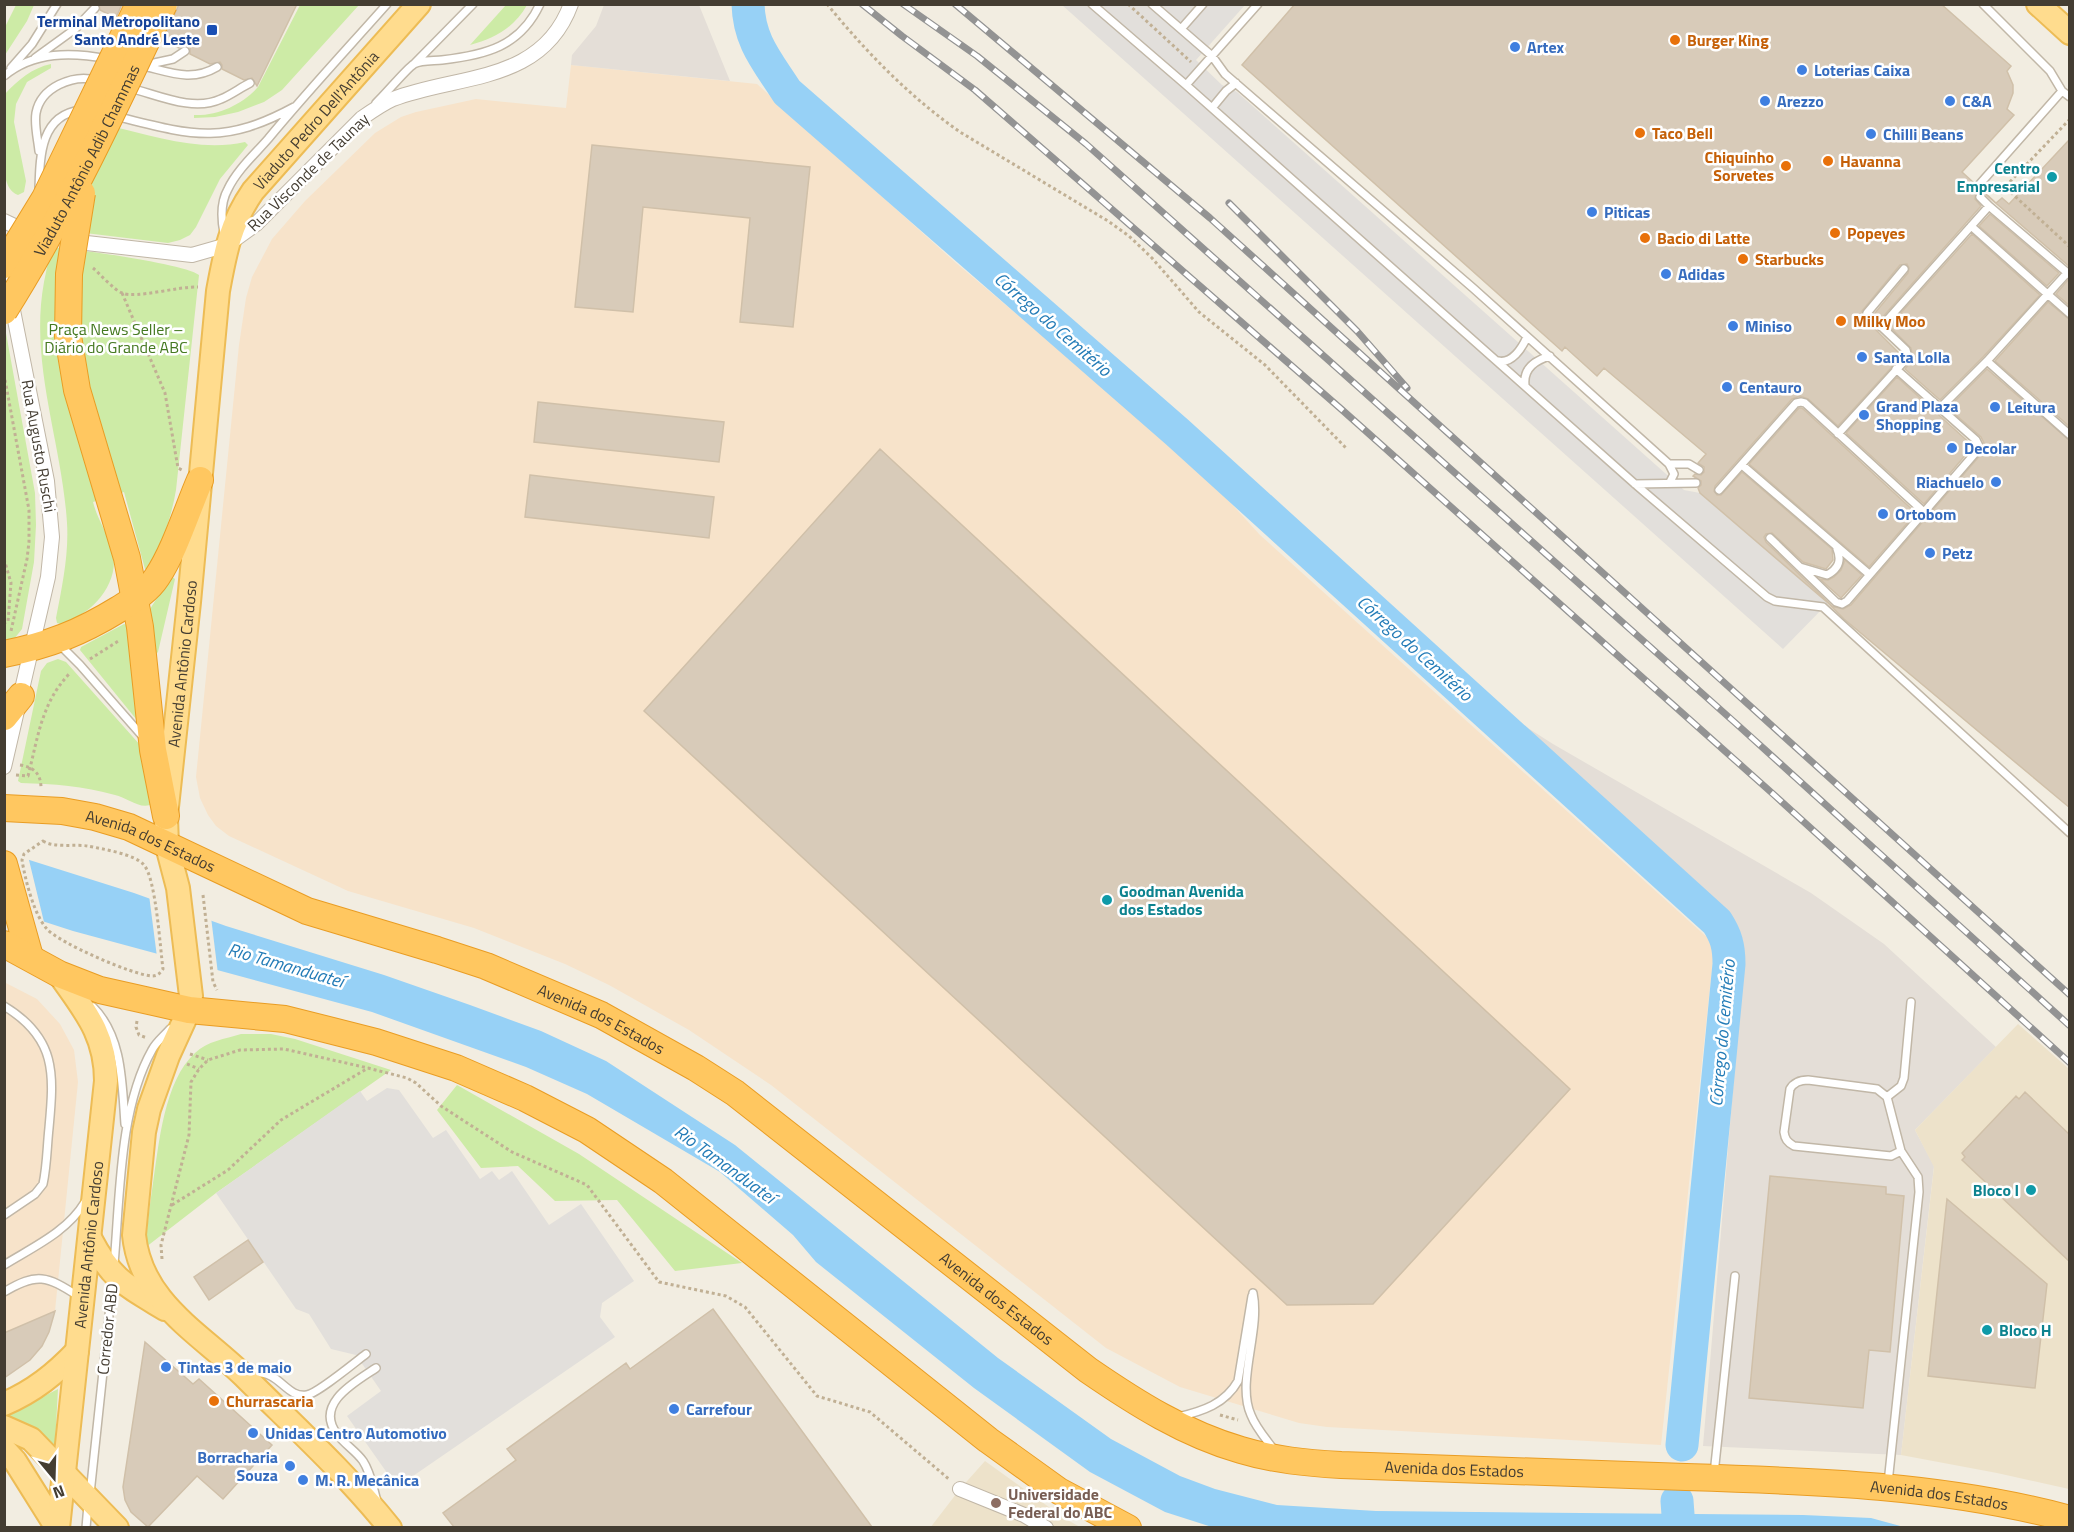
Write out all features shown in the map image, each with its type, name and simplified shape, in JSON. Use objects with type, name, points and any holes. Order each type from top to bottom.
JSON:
[{"type":"highway","name":"Viaduto Antônio Adib Chammas","points":[[4,265],[60,169],[139,4]]},
{"type":"highway","name":"Viaduto Antônio Adib Chammas","points":[[4,311],[35,262],[89,161],[164,4]]},
{"type":"highway","points":[[89,161],[72,245],[68,285],[68,336],[77,390],[117,520],[135,599],[153,750],[166,816]]},
{"type":"highway","points":[[26,646],[82,630],[135,599],[147,589],[157,577],[200,480]]},
{"type":"highway","points":[[4,717],[21,696]]},
{"type":"highway","name":"Avenida dos Estados","points":[[4,808],[62,811],[95,817],[129,827],[307,911],[437,950],[532,985],[601,1015],[688,1063],[735,1093],[1088,1370],[1166,1420],[1226,1445],[1280,1459],[1341,1465],[1888,1486],[1991,1501],[2070,1519]]},
{"type":"highway","points":[[14,859],[30,919],[30,957]]},
{"type":"highway","points":[[4,944],[60,974],[100,990],[189,1010],[285,1019],[376,1042],[456,1068],[525,1098],[587,1130],[663,1181],[988,1440],[1059,1491],[1128,1527]]},
{"type":"main road","name":"Viaduto Pedro Dell'Antônia","points":[[227,245],[234,222],[248,198],[419,4]]},
{"type":"main road","points":[[2046,7],[2070,33]]},
{"type":"main road","name":"Avenida Antônio Cardoso","points":[[175,1315],[159,1297],[143,1269],[135,1246],[134,1235],[144,1131],[149,1109],[168,1056],[189,1010],[191,996],[178,888],[167,846],[166,816],[218,291],[227,245]]},
{"type":"main road","name":"Avenida Antônio Cardoso","points":[[58,1527],[105,1096],[105,1057],[102,1044],[91,1020],[60,974]]},
{"type":"main road","points":[[90,1238],[113,1275],[123,1284],[175,1315],[197,1337],[241,1373],[386,1523]]},
{"type":"main road","points":[[4,1404],[44,1382],[77,1351]]},
{"type":"main road","points":[[4,1427],[31,1439],[117,1527]]},
{"type":"main road","points":[[4,1449],[15,1461],[58,1527]]},
{"type":"street","name":"Rua Visconde de Taunay","points":[[4,221],[35,236],[175,255],[192,255],[227,245],[256,224],[362,118],[392,100],[491,75],[530,57],[547,43],[560,27],[572,4]]},
{"type":"street","points":[[22,354],[25,289],[35,236]]},
{"type":"street","name":"Rua Augusto Ruschi","points":[[4,265],[47,481],[52,525],[49,567],[26,646],[10,771]]},
{"type":"street","points":[[960,1489],[1024,1515],[1046,1527]]},
{"type":"lane","points":[[5,76],[32,44],[57,4]]},
{"type":"lane","name":"Viaduto Pedro Dell'Antônia","points":[[294,107],[387,4]]},
{"type":"lane","points":[[362,118],[473,4]]},
{"type":"lane","points":[[415,63],[466,57],[495,49],[522,32],[532,20],[540,4]]},
{"type":"lane","points":[[1152,4],[1212,56],[1225,74],[1473,288],[1669,464],[1674,474],[1670,482]]},
{"type":"lane","points":[[1181,29],[1203,4]]},
{"type":"lane","points":[[1186,85],[1258,4]]},
{"type":"lane","points":[[1983,4],[2050,72],[2062,91],[2070,97]]},
{"type":"lane","points":[[1098,6],[1635,484],[1770,600],[1823,607],[2070,833]]},
{"type":"lane","points":[[5,76],[75,29],[95,8]]},
{"type":"lane","points":[[142,66],[173,59],[185,51]]},
{"type":"lane","points":[[32,60],[73,54],[119,61]]},
{"type":"lane","points":[[130,63],[187,76],[198,76],[217,67]]},
{"type":"lane","points":[[35,236],[40,154],[36,114],[41,101],[50,90],[74,78],[89,78],[111,83]]},
{"type":"lane","points":[[121,86],[186,103],[203,104],[220,100],[250,83]]},
{"type":"lane","points":[[1212,108],[1236,83]]},
{"type":"lane","points":[[1978,186],[2062,91]]},
{"type":"lane","points":[[40,154],[47,134],[57,120],[73,111],[90,110],[175,131],[205,135],[232,132],[253,126],[294,107]]},
{"type":"lane","name":"Avenida Antônio Cardoso","points":[[227,245],[221,218],[227,189],[294,107]]},
{"type":"lane","points":[[1941,407],[2068,274],[1980,197]]},
{"type":"lane","points":[[1881,327],[1989,206]]},
{"type":"lane","points":[[1971,226],[2070,314]]},
{"type":"lane","points":[[1838,434],[1908,354],[1868,316],[1868,309],[1904,268]]},
{"type":"lane","points":[[1498,361],[1503,362],[1513,357],[1527,337]]},
{"type":"lane","points":[[1525,385],[1524,378],[1528,369],[1541,359],[1550,356]]},
{"type":"lane","points":[[1987,361],[2070,435]]},
{"type":"lane","points":[[1770,538],[1836,602],[1842,604],[1977,451],[1979,446],[1976,440],[1896,369]]},
{"type":"lane","points":[[1719,490],[1796,403],[1801,402],[1923,512]]},
{"type":"lane","points":[[1669,464],[1689,464],[1700,470]]},
{"type":"lane","points":[[1742,465],[1869,574]]},
{"type":"lane","points":[[1635,484],[1696,483]]},
{"type":"lane","points":[[1798,567],[1827,576],[1839,564],[1840,557],[1837,547]]},
{"type":"lane","points":[[26,646],[80,665],[153,750]]},
{"type":"lane","name":"Corredor ABD","points":[[60,974],[99,1013],[114,1042],[120,1067],[126,1131]]},
{"type":"lane","points":[[1887,1097],[1901,1086],[1905,1078],[1911,1002]]},
{"type":"lane","points":[[4,1006],[32,1026],[49,1058],[53,1087],[43,1184],[35,1194],[4,1215]]},
{"type":"lane","name":"Corredor ABD","points":[[86,1527],[126,1131],[137,1086],[152,1049],[189,1010]]},
{"type":"lane","points":[[1888,1486],[1919,1192],[1918,1177],[1901,1151],[1887,1097],[1877,1089],[1799,1080],[1790,1089],[1785,1137],[1794,1146],[1891,1156],[1901,1151]]},
{"type":"lane","points":[[4,1265],[61,1229],[79,1212],[96,1185]]},
{"type":"lane","points":[[1714,1478],[1735,1276]]},
{"type":"lane","points":[[4,1292],[24,1280],[43,1278],[61,1285],[83,1299]]},
{"type":"lane","points":[[1166,1420],[1210,1407],[1225,1400],[1232,1392],[1238,1381],[1248,1311],[1253,1293],[1256,1312],[1247,1382],[1248,1403],[1257,1426],[1280,1459]]},
{"type":"lane","points":[[241,1373],[257,1372],[269,1375],[294,1394],[305,1396],[315,1392],[366,1354]]},
{"type":"lane","points":[[376,1368],[352,1384],[333,1401],[330,1416],[332,1428],[364,1462],[386,1523]]},
{"type":"path","points":[[827,4],[865,49],[937,116],[1130,236],[1199,312],[1264,365],[1346,448]]},
{"type":"path","points":[[1128,4],[1195,65]]},
{"type":"path","points":[[2069,121],[2005,187],[2070,247]]},
{"type":"path","points":[[89,264],[122,293],[165,393],[178,468],[200,480]]},
{"type":"path","points":[[122,293],[137,294],[198,287]]},
{"type":"path","points":[[4,374],[29,510],[26,646]]},
{"type":"path","points":[[4,559],[10,583],[8,622],[4,623]]},
{"type":"path","points":[[10,771],[28,776],[42,718],[62,683],[80,665],[140,627]]},
{"type":"path","points":[[14,859],[43,841],[102,849],[139,861],[152,882],[163,969],[152,976],[72,947],[30,919]]},
{"type":"path","points":[[203,895],[213,982]]},
{"type":"path","points":[[162,1262],[161,1245],[189,1135],[191,1082],[208,1060],[240,1050],[284,1049],[368,1068],[416,1083],[441,1106],[512,1152],[587,1185],[659,1282],[726,1296],[745,1307],[817,1396],[870,1412],[939,1470]]},
{"type":"path","points":[[172,1205],[228,1170],[281,1120],[368,1068]]},
{"type":"path","points":[[1213,1413],[1238,1420]]},
{"type":"shaded area","points":[[604,5],[699,5],[730,81],[571,65],[572,55],[596,26]]},
{"type":"shaded area","points":[[1062,5],[1245,5],[1196,60],[1222,85],[1237,92],[1684,490],[1700,493],[1828,603],[1783,649]]},
{"type":"shaded area","points":[[571,65],[757,84],[956,263],[1196,465],[1260,535],[1710,940],[1714,950],[1661,1445],[1327,1427],[1299,1423],[1180,1387],[1106,1348],[771,1085],[689,1030],[609,985],[565,964],[474,928],[348,891],[229,836],[216,826],[200,798],[196,777],[239,345],[246,298],[252,277],[272,239],[305,201],[375,133],[401,117],[476,99],[566,108]]},
{"type":"shaded area","points":[[1517,721],[1811,893],[1884,944],[1996,1047],[1915,1130],[1934,1166],[1901,1455],[1703,1446],[1744,958],[1743,940],[1730,919],[1698,883]]},
{"type":"shaded area","points":[[4,982],[37,999],[60,1024],[74,1050],[78,1082],[55,1311],[42,1346],[30,1360],[5,1376]]},
{"type":"shaded area","points":[[2018,1024],[2069,1069],[2069,1489],[1901,1455],[1934,1167],[1915,1130]]},
{"type":"shaded area","points":[[387,1088],[399,1090],[433,1138],[446,1130],[480,1179],[492,1171],[499,1180],[512,1171],[549,1225],[581,1204],[634,1281],[602,1303],[600,1317],[615,1337],[397,1487],[347,1416],[381,1391],[356,1355],[331,1349],[309,1314],[296,1309],[216,1193],[360,1091],[367,1101]]},
{"type":"shaded area","name":"Universidade Federal do ABC","points":[[985,1461],[1064,1518],[1080,1527],[930,1528]]},
{"type":"green space","points":[[16,5],[34,5],[27,21],[5,55],[5,27]]},
{"type":"green space","points":[[300,5],[359,5],[282,90],[264,102],[238,112],[215,117],[194,118],[194,115],[229,108],[245,99],[258,87]]},
{"type":"green space","points":[[506,5],[527,5],[516,20],[503,31],[470,45]]},
{"type":"green space","points":[[51,64],[51,68],[27,82],[16,104],[14,122],[26,181],[24,192],[18,195],[9,188],[5,176],[5,94],[26,75]]},
{"type":"green space","points":[[110,126],[177,142],[228,145],[245,142],[248,145],[220,179],[196,227],[190,235],[180,240],[168,243],[52,229]]},
{"type":"green space","name":"Praça News Seller – Diário do Grande ABC","points":[[56,248],[153,262],[174,266],[199,275],[176,490],[172,511],[162,540],[149,569],[145,569],[124,492],[93,502],[111,546],[114,559],[113,571],[109,584],[94,605],[72,620],[60,624],[57,623],[56,618],[66,559],[67,523],[43,373],[40,313],[49,260]]},
{"type":"green space","name":"Praça News Seller – Diário do Grande ABC","points":[[4,322],[35,493],[36,525],[34,562],[22,629],[14,639],[4,642]]},
{"type":"green space","points":[[171,576],[175,579],[158,652],[155,655],[150,609]]},
{"type":"green space","points":[[124,624],[127,625],[140,720],[136,719],[80,650],[81,647]]},
{"type":"green space","points":[[58,659],[66,662],[141,746],[151,798],[150,805],[137,804],[119,796],[91,789],[18,781],[41,671],[47,663]]},
{"type":"green space","points":[[241,1034],[271,1034],[295,1039],[391,1070],[216,1193],[146,1247],[161,1132],[176,1080],[185,1065],[200,1049],[216,1041]]},
{"type":"green space","points":[[457,1085],[579,1154],[742,1263],[675,1271],[617,1200],[555,1201],[518,1166],[481,1168],[437,1110]]},
{"type":"green space","points":[[58,1389],[55,1445],[30,1426],[7,1415]]},
{"type":"water","name":"Rio Tamanduateí","points":[[4,852],[134,893],[226,926],[384,975],[541,1031],[606,1061],[735,1145],[998,1358],[1111,1439],[1180,1476],[1215,1489],[1277,1505],[1376,1511],[1803,1515],[1871,1518],[1904,1527],[1215,1528],[1165,1512],[1090,1472],[974,1388],[816,1262],[793,1235],[720,1172],[587,1094],[526,1067],[372,1012],[73,931],[5,909]]},
{"type":"pier","points":[[4,849],[28,856],[44,922],[4,912]]},
{"type":"pier","points":[[149,895],[211,917],[218,974],[157,957]]},
{"type":"building","points":[[99,4],[122,4],[116,18],[100,10]]},
{"type":"building","name":"Terminal Metropolitano Santo André Leste","points":[[179,4],[297,4],[257,86],[252,78],[244,80],[222,69],[220,62],[210,64],[190,54],[190,48],[187,46],[179,48],[163,41]]},
{"type":"building","name":"Grand Plaza Shopping","points":[[1295,4],[1941,4],[2011,66],[2007,71],[2013,85],[2013,93],[2007,109],[2014,115],[1962,172],[1974,183],[1975,191],[1982,190],[1996,203],[2002,198],[2009,204],[2070,139],[2070,267],[1984,193],[1976,193],[1975,199],[1981,206],[1881,319],[1875,313],[1908,273],[1907,264],[1900,265],[1862,311],[1863,317],[1902,356],[1838,426],[1808,399],[1800,396],[1792,399],[1715,486],[1714,491],[1717,495],[1721,495],[1742,472],[1832,549],[1833,560],[1826,569],[1803,562],[1772,533],[1764,537],[1766,542],[1832,606],[1843,609],[1851,605],[1982,453],[1985,445],[1981,437],[1948,408],[1987,369],[2070,441],[2070,808],[1844,619],[1700,493],[1698,488],[1701,481],[1693,476],[1704,472],[1704,467],[1698,463],[1706,454],[1604,368],[1597,376],[1565,347],[1562,351],[1242,65]]},
{"type":"building","points":[[592,145],[810,167],[793,327],[740,322],[750,218],[643,207],[633,312],[575,307]]},
{"type":"building","points":[[1990,214],[2059,273],[2047,286],[1979,226]]},
{"type":"building","points":[[1972,234],[2040,295],[1940,400],[1905,369],[1913,359],[1911,348],[1889,326]]},
{"type":"building","points":[[2068,280],[2070,281],[2070,306],[2056,294]]},
{"type":"building","points":[[2048,302],[2070,320],[2070,427],[1995,361]]},
{"type":"building","points":[[1897,377],[1973,446],[1924,504],[1846,433]]},
{"type":"building","points":[[538,402],[724,422],[719,462],[534,442]]},
{"type":"building","points":[[1799,408],[1802,408],[1916,513],[1869,567],[1749,464]]},
{"type":"building","name":"Goodman Avenida dos Estados","points":[[880,449],[1570,1089],[1373,1304],[1287,1305],[644,711]]},
{"type":"building","points":[[530,475],[714,497],[709,538],[525,517]]},
{"type":"building","points":[[1845,560],[1862,575],[1841,598],[1820,579],[1828,580],[1834,577],[1841,570]]},
{"type":"building","name":"Bloco I","points":[[2025,1092],[2070,1135],[2070,1262],[1962,1160],[1965,1157],[1962,1153],[2016,1096],[2019,1099]]},
{"type":"building","points":[[1770,1176],[1886,1187],[1886,1194],[1904,1196],[1890,1352],[1869,1350],[1863,1408],[1749,1398]]},
{"type":"building","name":"Bloco H","points":[[1947,1199],[2047,1284],[2035,1388],[1928,1376]]},
{"type":"building","points":[[248,1240],[263,1262],[209,1300],[194,1277]]},
{"type":"building","name":"Carrefour","points":[[713,1309],[872,1527],[454,1527],[443,1513],[516,1460],[507,1449],[626,1363],[630,1369]]},
{"type":"building","points":[[55,1311],[42,1346],[30,1360],[4,1378],[4,1333]]},
{"type":"building","points":[[145,1342],[193,1384],[199,1379],[272,1445],[223,1499],[197,1476],[148,1527],[131,1512],[125,1500],[123,1487]]},
{"type":"waterway","name":"Córrego do Cemitério","points":[[748,4],[756,41],[787,92],[1177,432],[1717,922],[1726,942],[1729,964],[1682,1445]]},
{"type":"waterway","name":"Córrego do Cemitério","points":[[1677,1501],[1679,1528]]},
{"type":"railway","points":[[862,4],[975,90],[1340,408],[1772,793],[2070,1063]]},
{"type":"railway","points":[[903,4],[977,56],[1086,144],[1741,728],[2070,1026]]},
{"type":"railway","points":[[955,4],[1210,218],[2070,995]]},
{"type":"railway","points":[[1229,203],[1357,331],[1407,388]]},
{"type":"place","name":"Terminal Metropolitano Santo André Leste","points":[[212,30]]},
{"type":"place","name":"Burger King","points":[[1675,40]]},
{"type":"place","name":"Artex","points":[[1515,47]]},
{"type":"place","name":"Loterias Caixa","points":[[1802,70]]},
{"type":"place","name":"Arezzo","points":[[1765,101]]},
{"type":"place","name":"C&A","points":[[1950,101]]},
{"type":"place","name":"Taco Bell","points":[[1640,133]]},
{"type":"place","name":"Chilli Beans","points":[[1871,134]]},
{"type":"place","name":"Havanna","points":[[1828,161]]},
{"type":"place","name":"Chiquinho Sorvetes","points":[[1786,166]]},
{"type":"place","name":"Centro Empresarial","points":[[2052,177]]},
{"type":"place","name":"Piticas","points":[[1592,212]]},
{"type":"place","name":"Popeyes","points":[[1835,233]]},
{"type":"place","name":"Bacio di Latte","points":[[1645,238]]},
{"type":"place","name":"Starbucks","points":[[1743,259]]},
{"type":"place","name":"Adidas","points":[[1666,274]]},
{"type":"place","name":"Milky Moo","points":[[1841,321]]},
{"type":"place","name":"Miniso","points":[[1733,326]]},
{"type":"place","name":"Santa Lolla","points":[[1862,357]]},
{"type":"place","name":"Centauro","points":[[1727,387]]},
{"type":"place","name":"Leitura","points":[[1995,407]]},
{"type":"place","name":"Grand Plaza Shopping","points":[[1864,415]]},
{"type":"place","name":"Decolar","points":[[1952,448]]},
{"type":"place","name":"Riachuelo","points":[[1996,482]]},
{"type":"place","name":"Ortobom","points":[[1883,514]]},
{"type":"place","name":"Petz","points":[[1930,553]]},
{"type":"place","name":"Goodman Avenida dos Estados","points":[[1107,900]]},
{"type":"place","name":"Bloco I","points":[[2031,1190]]},
{"type":"place","name":"Bloco H","points":[[1987,1330]]},
{"type":"place","name":"Tintas 3 de maio","points":[[166,1367]]},
{"type":"place","name":"Churrascaria","points":[[214,1401]]},
{"type":"place","name":"Carrefour","points":[[674,1409]]},
{"type":"place","name":"Unidas Centro Automotivo","points":[[253,1433]]},
{"type":"place","name":"Borracharia Souza","points":[[290,1466]]},
{"type":"place","name":"M. R. Mecânica","points":[[303,1480]]},
{"type":"place","name":"Universidade Federal do ABC","points":[[996,1503]]}]
